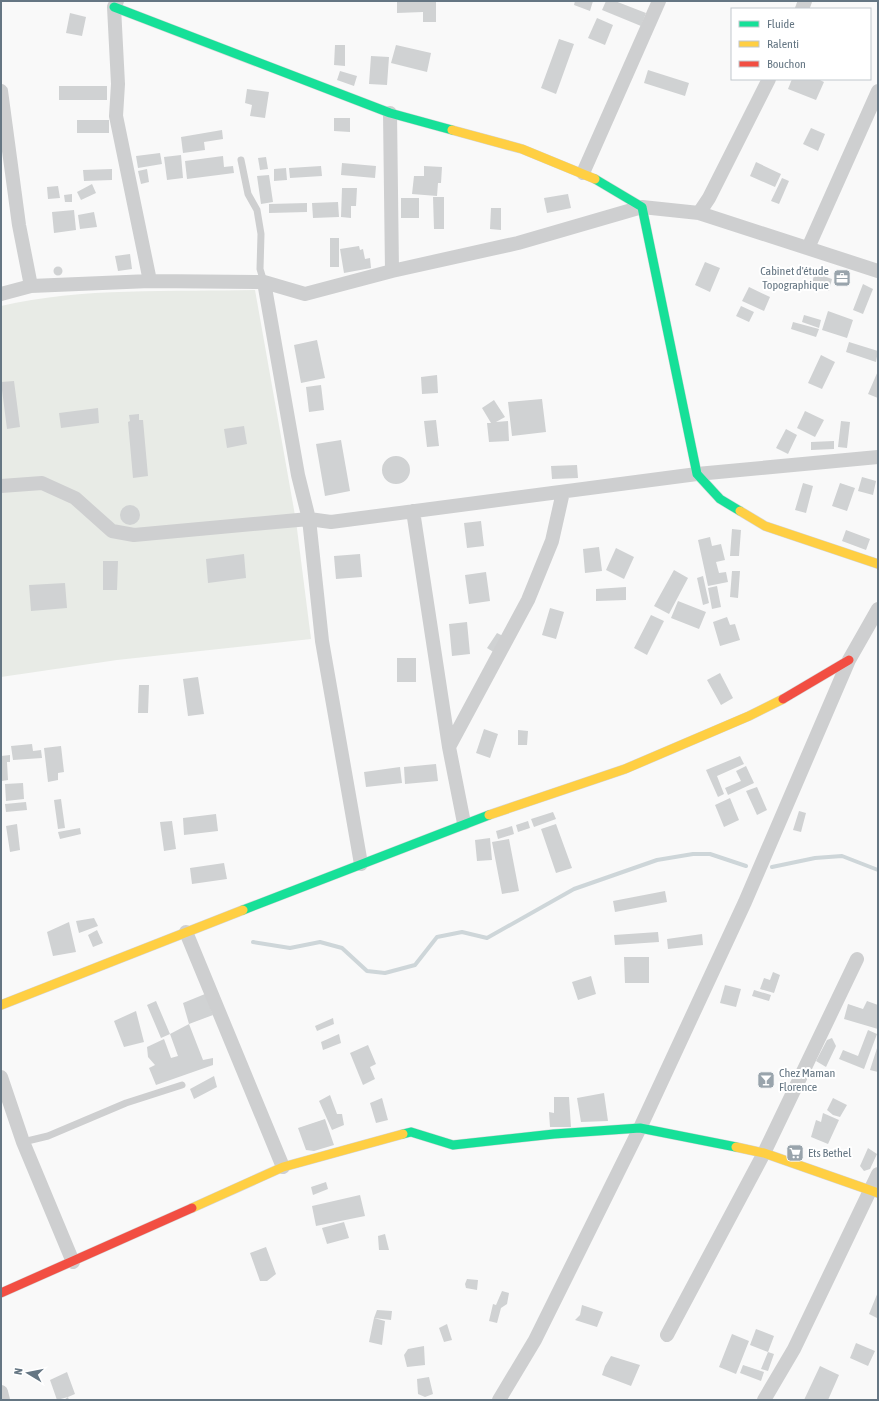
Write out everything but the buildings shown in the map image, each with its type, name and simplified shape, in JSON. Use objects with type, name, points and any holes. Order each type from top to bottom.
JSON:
[{"type":"street","points":[[583,173],[660,1]]},
{"type":"street","points":[[150,281],[116,116],[118,84],[115,4],[230,53],[390,112],[522,149],[583,173],[642,207],[696,474],[720,499],[765,526],[878,564]]},
{"type":"street","points":[[699,213],[709,198],[768,80]]},
{"type":"street","points":[[1,91],[19,225],[31,286]]},
{"type":"street","points":[[808,248],[878,91]]},
{"type":"street","points":[[390,112],[392,271]]},
{"type":"street","points":[[1,294],[31,286],[150,281],[264,282],[305,294],[392,271],[518,243],[642,207],[699,213],[878,271]]},
{"type":"street","points":[[264,282],[298,475],[309,519],[322,641],[361,864]]},
{"type":"street","points":[[1,486],[42,483],[75,498],[112,531],[134,535],[309,519],[331,522],[696,474],[878,457]]},
{"type":"street","points":[[449,747],[528,600],[552,541],[563,492]]},
{"type":"street","points":[[413,511],[449,747],[464,823]]},
{"type":"street","points":[[499,1400],[535,1340],[640,1128],[745,902],[849,660],[878,609]]},
{"type":"street","points":[[1,1005],[464,823],[632,766],[756,713],[794,694],[849,660]]},
{"type":"street","points":[[186,932],[283,1167]]},
{"type":"street","points":[[667,1335],[764,1154],[857,959]]},
{"type":"street","points":[[1,1077],[23,1142],[73,1262]]},
{"type":"street","points":[[1,1293],[283,1167],[412,1132],[454,1145],[554,1134],[640,1128],[764,1154],[875,1192]]},
{"type":"street","points":[[764,1400],[794,1349],[813,1307],[875,1192],[878,1174]]},
{"type":"street","points":[[1,1392],[3,1400]]},
{"type":"lane","points":[[241,160],[248,194],[257,210],[261,234],[260,269],[264,282]]},
{"type":"lane","points":[[23,1142],[48,1136],[126,1104],[182,1085]]},
{"type":"shaded area","points":[[255,290],[296,521],[311,639],[117,660],[1,677],[1,306],[32,300],[95,293]]},
{"type":"waterway","points":[[253,942],[290,948],[320,942],[342,948],[367,971],[385,973],[415,965],[437,937],[462,932],[487,938],[574,889],[657,860],[693,854],[710,854],[746,866]]},
{"type":"waterway","points":[[772,867],[815,858],[842,856],[878,870]]},
{"type":"traffic: fast","points":[[114,7],[390,113],[452,130]]},
{"type":"traffic: fast","points":[[595,179],[642,207],[697,474],[720,499],[740,511]]},
{"type":"traffic: fast","points":[[243,910],[489,815]]},
{"type":"traffic: fast","points":[[403,1134],[411,1132],[453,1145],[554,1134],[640,1128],[736,1147]]},
{"type":"traffic: slow","points":[[452,130],[522,149],[595,179]]},
{"type":"traffic: slow","points":[[740,511],[765,526],[878,564]]},
{"type":"traffic: slow","points":[[489,815],[625,769],[749,716],[783,699]]},
{"type":"traffic: slow","points":[[1,1005],[243,910]]},
{"type":"traffic: slow","points":[[192,1208],[283,1167],[403,1134]]},
{"type":"traffic: slow","points":[[736,1147],[764,1153],[878,1193]]},
{"type":"traffic: jam","points":[[783,699],[849,660]]},
{"type":"traffic: jam","points":[[1,1293],[192,1208]]},
{"type":"place","name":"Cabinet d'étude Topographique","points":[[842,278]]},
{"type":"place","name":"Chez Maman Florence","points":[[766,1080]]},
{"type":"place","name":"Ets Bethel","points":[[795,1153]]}]
